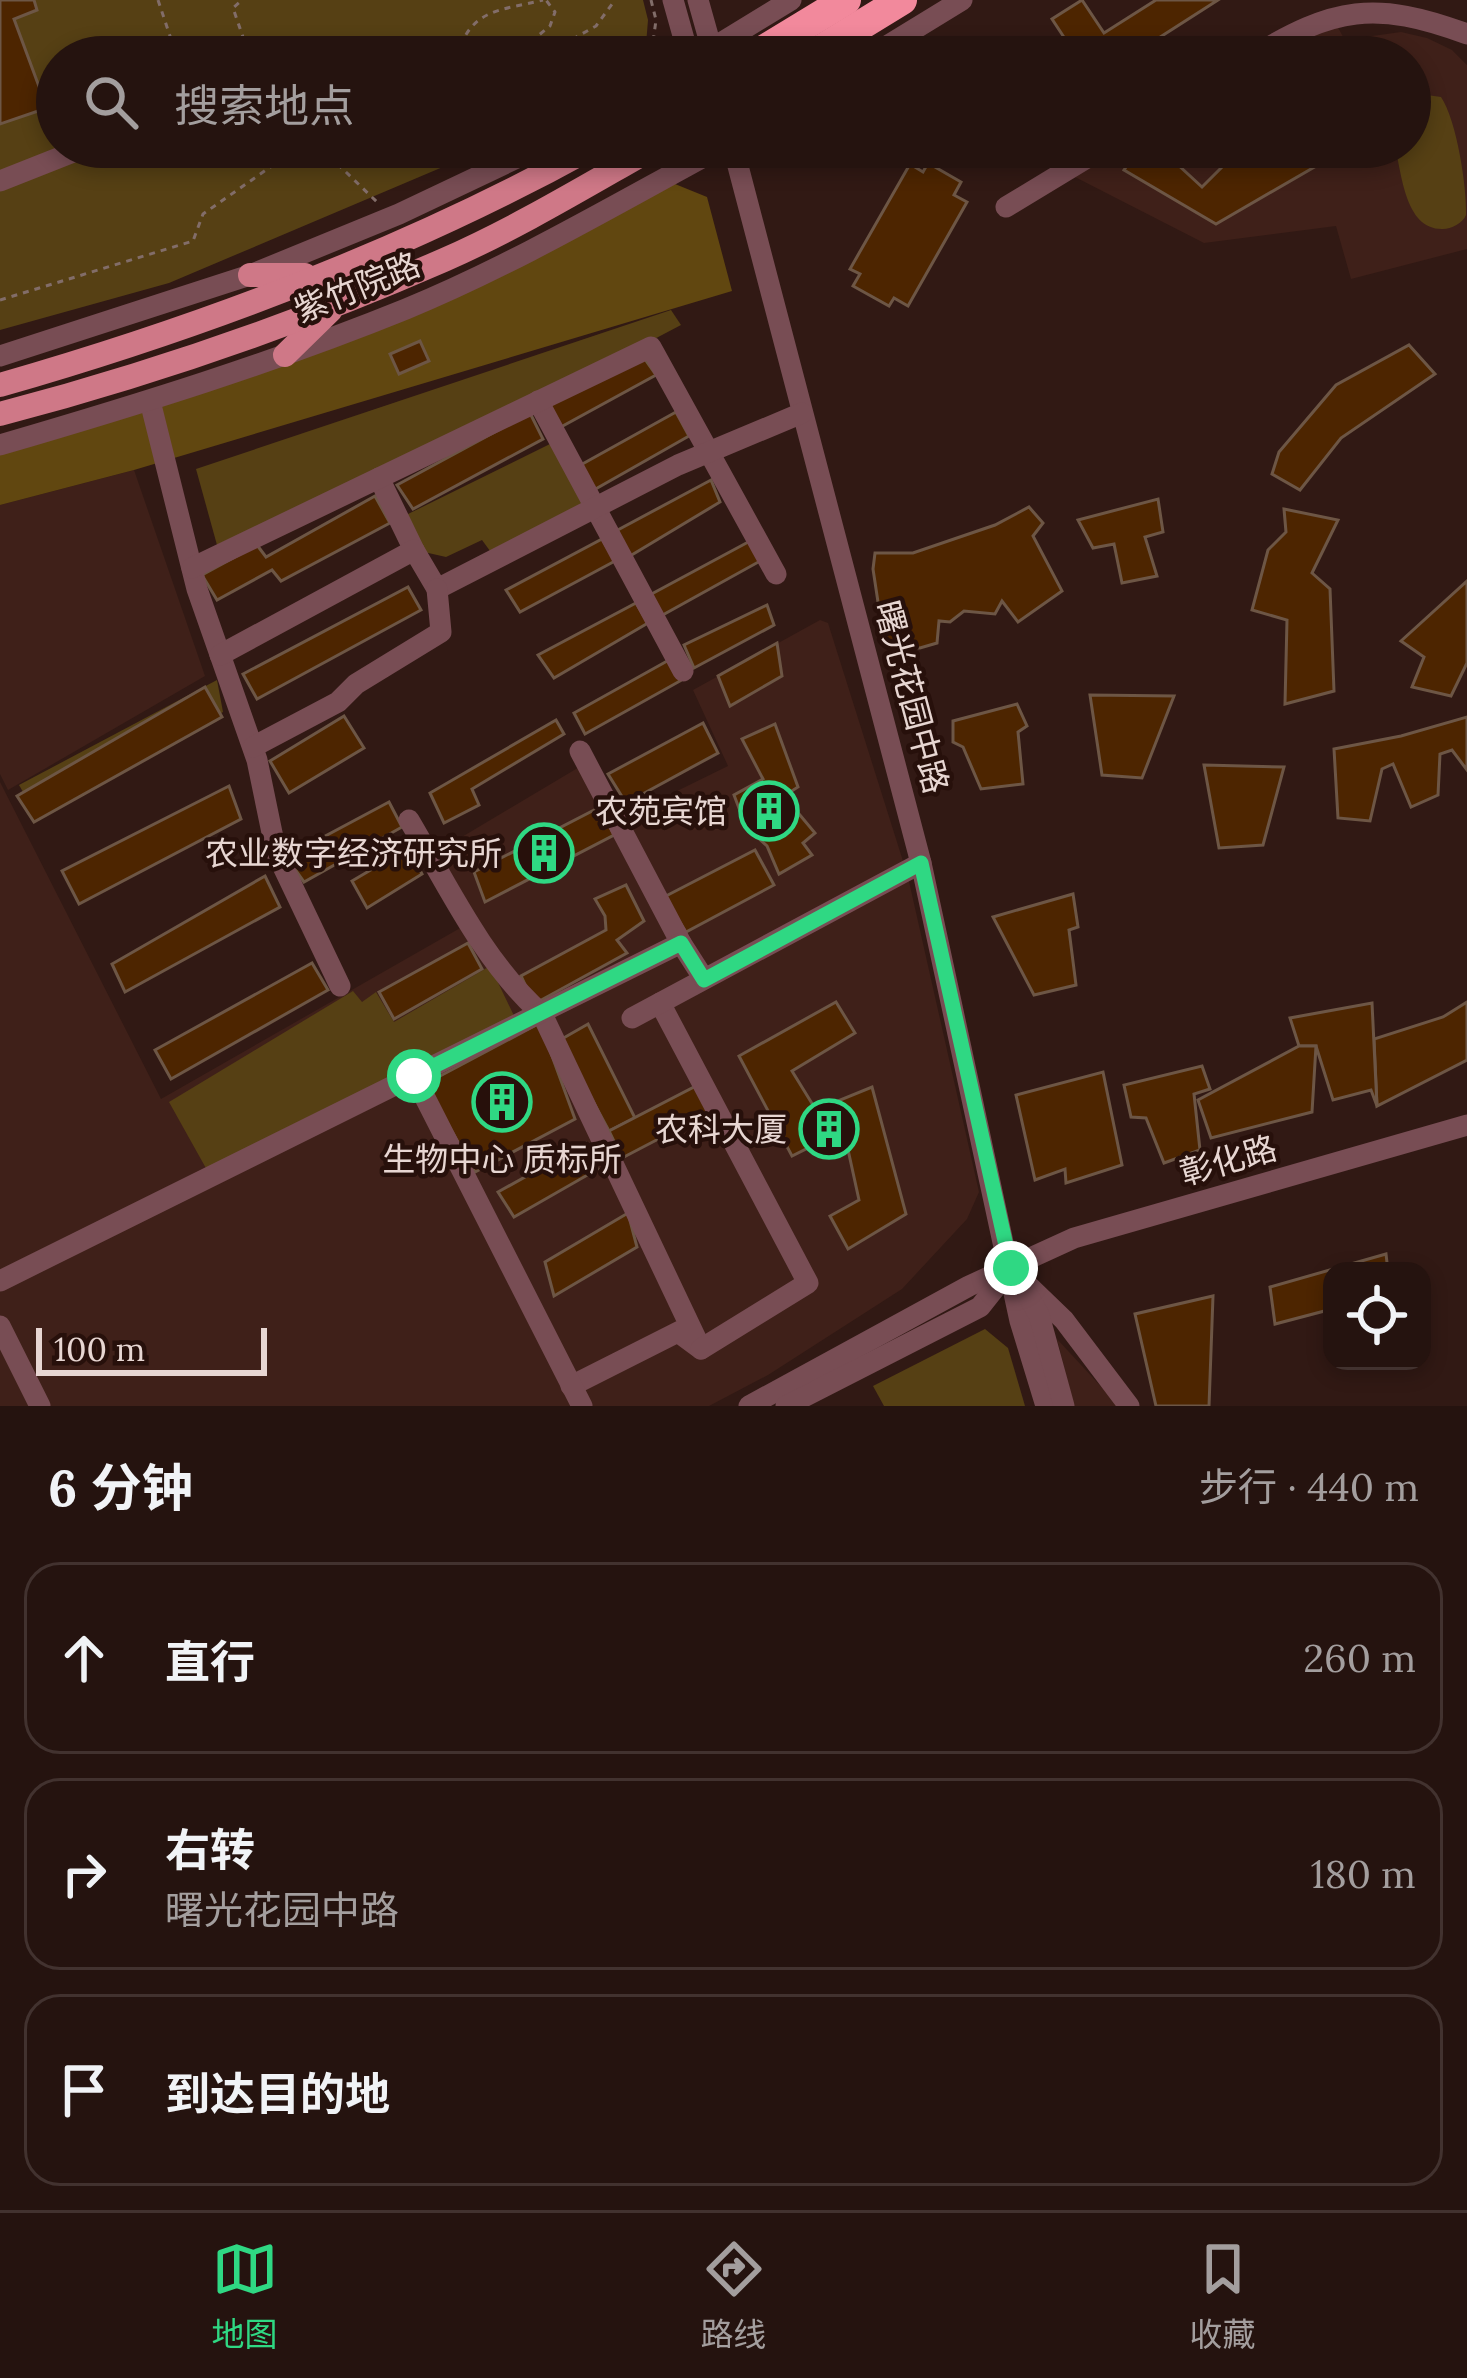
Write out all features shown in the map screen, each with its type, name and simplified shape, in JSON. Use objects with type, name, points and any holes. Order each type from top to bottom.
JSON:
[{"type":"highway","points":[[787,36],[846,0]]},
{"type":"highway","points":[[843,36],[902,0]]},
{"type":"main road","name":"紫竹院路","points":[[0,385],[116,351],[325,275],[435,230],[553,168]]},
{"type":"main road","name":"紫竹院路","points":[[0,414],[127,381],[338,303],[447,258],[616,168]]},
{"type":"main road","points":[[250,275],[325,275]]},
{"type":"main road","points":[[285,356],[338,303]]},
{"type":"street","points":[[673,0],[693,36]]},
{"type":"street","points":[[698,0],[701,36]]},
{"type":"street","points":[[733,36],[791,0]]},
{"type":"street","points":[[903,36],[962,0]]},
{"type":"street","points":[[1283,36],[1329,5],[1356,3],[1420,10],[1467,34]]},
{"type":"street","points":[[0,181],[36,167]]},
{"type":"street","name":"紫竹院路","points":[[0,356],[250,275],[497,168]]},
{"type":"street","name":"紫竹院路","points":[[0,445],[285,356],[410,307],[523,254],[683,168]]},
{"type":"street","name":"曙光花园中路","points":[[738,168],[921,863],[1011,1268]]},
{"type":"street","points":[[1006,207],[1070,168]]},
{"type":"street","points":[[192,568],[651,347],[776,574]]},
{"type":"street","points":[[150,401],[192,568],[253,747],[276,852],[340,986]]},
{"type":"street","points":[[538,401],[683,671]]},
{"type":"street","points":[[437,589],[710,452],[802,413]]},
{"type":"street","points":[[253,747],[338,702],[356,684],[441,632],[437,589],[379,478]]},
{"type":"street","points":[[220,655],[414,550]]},
{"type":"street","points":[[580,751],[704,980]]},
{"type":"street","points":[[409,820],[470,923],[518,993],[542,1014],[701,1348]]},
{"type":"street","points":[[632,1018],[921,863]]},
{"type":"street","points":[[0,1281],[681,943]]},
{"type":"street","points":[[660,1003],[808,1283],[701,1348]]},
{"type":"street","points":[[414,1076],[576,1396],[678,1332],[701,1348]]},
{"type":"street","name":"彰化路","points":[[748,1406],[969,1286],[1073,1238],[1467,1125]]},
{"type":"street","points":[[1011,1268],[1020,1322],[1046,1406]]},
{"type":"street","points":[[1011,1268],[1039,1315],[1064,1406]]},
{"type":"street","points":[[1011,1268],[1064,1320],[1129,1406]]},
{"type":"street","name":"彰化路","points":[[786,1406],[980,1307],[1011,1268]]},
{"type":"street","points":[[0,1326],[40,1406]]},
{"type":"path","points":[[158,0],[170,36]]},
{"type":"path","points":[[242,0],[233,8],[243,36]]},
{"type":"path","points":[[464,36],[479,16],[545,0],[555,12],[550,26],[538,36]]},
{"type":"path","points":[[578,36],[596,26],[615,0]]},
{"type":"path","points":[[651,0],[654,36]]},
{"type":"path","points":[[0,300],[193,241],[203,214],[269,168]]},
{"type":"path","points":[[342,168],[380,205]]},
{"type":"shaded area","points":[[0,0],[643,0],[647,36],[36,36],[36,168],[440,168],[169,283],[0,330]]},
{"type":"shaded area","points":[[1335,22],[1343,36],[1311,36]]},
{"type":"shaded area","points":[[1401,32],[1418,36],[1372,36]]},
{"type":"shaded area","points":[[1431,40],[1452,50],[1467,65],[1467,249],[1351,279],[1336,226],[1204,243],[1073,176],[1087,168],[1431,168]]},
{"type":"shaded area","points":[[1431,96],[1441,97],[1456,138],[1466,215],[1450,228],[1430,227],[1413,211],[1399,168],[1431,168]]},
{"type":"shaded area","points":[[675,184],[707,197],[732,291],[134,470],[0,505],[0,446],[402,319]]},
{"type":"shaded area","points":[[671,310],[681,325],[624,355],[217,545],[196,469]]},
{"type":"shaded area","points":[[552,443],[587,507],[493,555],[482,540],[446,557],[424,552],[404,516]]},
{"type":"shaded area","points":[[134,470],[205,676],[8,790],[0,774],[0,505]]},
{"type":"shaded area","points":[[820,620],[828,623],[908,877],[979,1192],[967,1219],[902,1289],[768,1375],[709,1406],[0,1406],[0,782],[161,1099],[469,923],[430,856],[586,763],[626,816],[728,766],[693,690]]},
{"type":"shaded area","points":[[217,680],[223,712],[37,816],[19,785]]},
{"type":"shaded area","points":[[490,966],[517,1022],[207,1170],[169,1102],[353,991],[362,1002],[376,992],[394,1022]]},
{"type":"shaded area","points":[[985,1329],[1008,1348],[1025,1406],[884,1406],[873,1386]]},
{"type":"shaded area","points":[[1057,1339],[1119,1406],[1074,1406]]},
{"type":"building","points":[[0,0],[34,0],[37,10],[14,19],[36,78],[36,112],[0,124]]},
{"type":"building","points":[[1082,0],[1104,33],[1156,0],[1218,0],[1162,36],[1063,36],[1052,19]]},
{"type":"building","points":[[908,168],[923,172],[937,168],[961,182],[954,195],[967,202],[908,306],[894,298],[889,306],[853,286],[860,274],[850,269]]},
{"type":"building","points":[[1181,168],[1202,187],[1221,168],[1313,168],[1216,224],[1124,170]]},
{"type":"building","points":[[420,341],[429,361],[399,374],[390,354]]},
{"type":"building","points":[[1409,345],[1435,374],[1341,438],[1300,490],[1272,474],[1279,452],[1336,385]]},
{"type":"building","points":[[642,355],[656,375],[559,428],[545,406]]},
{"type":"building","points":[[676,412],[689,436],[592,491],[577,467]]},
{"type":"building","points":[[530,413],[543,439],[413,509],[397,485]]},
{"type":"building","points":[[711,480],[720,502],[630,556],[614,532]]},
{"type":"building","points":[[375,496],[390,523],[281,581],[272,570],[217,600],[202,575],[257,545],[266,557]]},
{"type":"building","points":[[1158,499],[1163,532],[1145,537],[1157,576],[1122,583],[1114,544],[1093,548],[1078,520]]},
{"type":"building","points":[[1029,507],[1043,523],[1033,536],[1062,591],[1018,622],[1002,601],[995,614],[964,611],[950,622],[939,621],[937,643],[920,648],[887,647],[885,615],[873,569],[875,553],[913,553],[995,525]]},
{"type":"building","points":[[1284,509],[1338,520],[1312,573],[1330,589],[1334,691],[1285,704],[1287,620],[1252,610],[1268,550],[1286,532]]},
{"type":"building","points":[[602,539],[615,561],[520,612],[506,590]]},
{"type":"building","points":[[752,540],[762,560],[659,617],[646,597]]},
{"type":"building","points":[[1467,581],[1467,663],[1451,696],[1412,687],[1424,657],[1401,641]]},
{"type":"building","points":[[408,587],[421,610],[257,699],[243,674]]},
{"type":"building","points":[[636,603],[648,623],[554,678],[538,655]]},
{"type":"building","points":[[767,605],[774,625],[694,668],[684,645]]},
{"type":"building","points":[[777,643],[782,676],[730,706],[718,676]]},
{"type":"building","points":[[669,660],[680,681],[585,734],[574,713]]},
{"type":"building","points":[[205,687],[222,717],[34,822],[17,796]]},
{"type":"building","points":[[1090,695],[1174,696],[1142,778],[1102,775]]},
{"type":"building","points":[[1017,704],[1027,726],[1018,732],[1023,784],[981,789],[963,747],[953,742],[953,721]]},
{"type":"building","points":[[344,716],[364,748],[289,793],[270,761]]},
{"type":"building","points":[[1467,717],[1467,770],[1452,750],[1440,754],[1438,795],[1411,807],[1393,764],[1382,769],[1370,821],[1338,818],[1334,749]]},
{"type":"building","points":[[556,720],[564,734],[472,789],[479,805],[444,823],[430,793]]},
{"type":"building","points":[[703,723],[718,753],[626,803],[608,774]]},
{"type":"building","name":"农苑宾馆","points":[[775,724],[798,787],[784,796],[815,833],[803,843],[812,855],[779,874],[767,846],[746,827],[734,795],[763,779],[742,739]]},
{"type":"building","points":[[1204,765],[1284,767],[1263,845],[1219,848]]},
{"type":"building","points":[[229,786],[241,819],[79,904],[62,871]]},
{"type":"building","points":[[389,802],[402,827],[304,882],[286,857]]},
{"type":"building","name":"农业数字经济研究所","points":[[600,807],[614,835],[485,902],[474,872]]},
{"type":"building","points":[[408,848],[422,874],[367,908],[352,881]]},
{"type":"building","points":[[755,850],[774,885],[686,932],[664,897]]},
{"type":"building","points":[[265,876],[280,907],[125,992],[112,964]]},
{"type":"building","points":[[626,885],[644,921],[617,940],[627,953],[534,1004],[521,976],[606,930],[605,916],[595,899]]},
{"type":"building","points":[[1073,894],[1078,927],[1069,930],[1076,985],[1034,995],[993,917]]},
{"type":"building","points":[[468,943],[482,969],[394,1019],[379,992]]},
{"type":"building","points":[[312,963],[328,990],[171,1079],[155,1050]]},
{"type":"building","name":"农科大厦","points":[[836,1002],[855,1033],[792,1071],[816,1110],[872,1087],[906,1214],[848,1249],[830,1216],[859,1200],[845,1136],[826,1139],[792,1156],[739,1056]]},
{"type":"building","points":[[1467,1002],[1467,1060],[1377,1106],[1374,1039],[1443,1017]]},
{"type":"building","points":[[1372,1003],[1377,1106],[1371,1090],[1333,1100],[1316,1046],[1299,1046],[1290,1018]]},
{"type":"building","name":"生物中心 质标所","points":[[540,1023],[575,1119],[475,1172],[425,1084]]},
{"type":"building","points":[[588,1024],[635,1118],[609,1131],[560,1040]]},
{"type":"building","points":[[1299,1046],[1316,1046],[1312,1112],[1211,1138],[1198,1100]]},
{"type":"building","points":[[1202,1066],[1210,1089],[1194,1094],[1200,1150],[1164,1163],[1146,1118],[1131,1117],[1124,1085]]},
{"type":"building","points":[[1103,1072],[1122,1165],[1066,1183],[1065,1169],[1035,1180],[1016,1095]]},
{"type":"building","points":[[696,1086],[712,1111],[622,1158],[609,1131]]},
{"type":"building","points":[[586,1143],[598,1169],[514,1217],[498,1192]]},
{"type":"building","points":[[628,1213],[637,1247],[554,1296],[545,1262]]},
{"type":"building","points":[[1386,1254],[1387,1262],[1358,1262]]},
{"type":"building","points":[[1323,1272],[1323,1311],[1275,1324],[1270,1287]]},
{"type":"building","points":[[1213,1296],[1209,1406],[1156,1406],[1135,1314]]},
{"type":"place","name":"农苑宾馆","points":[[769,811]]},
{"type":"place","name":"农业数字经济研究所","points":[[544,853]]},
{"type":"place","name":"生物中心 质标所","points":[[502,1102]]},
{"type":"place","name":"农科大厦","points":[[829,1129]]},
{"type":"route","points":[[414,1076],[681,943],[704,980],[921,863],[1011,1268]]}]
